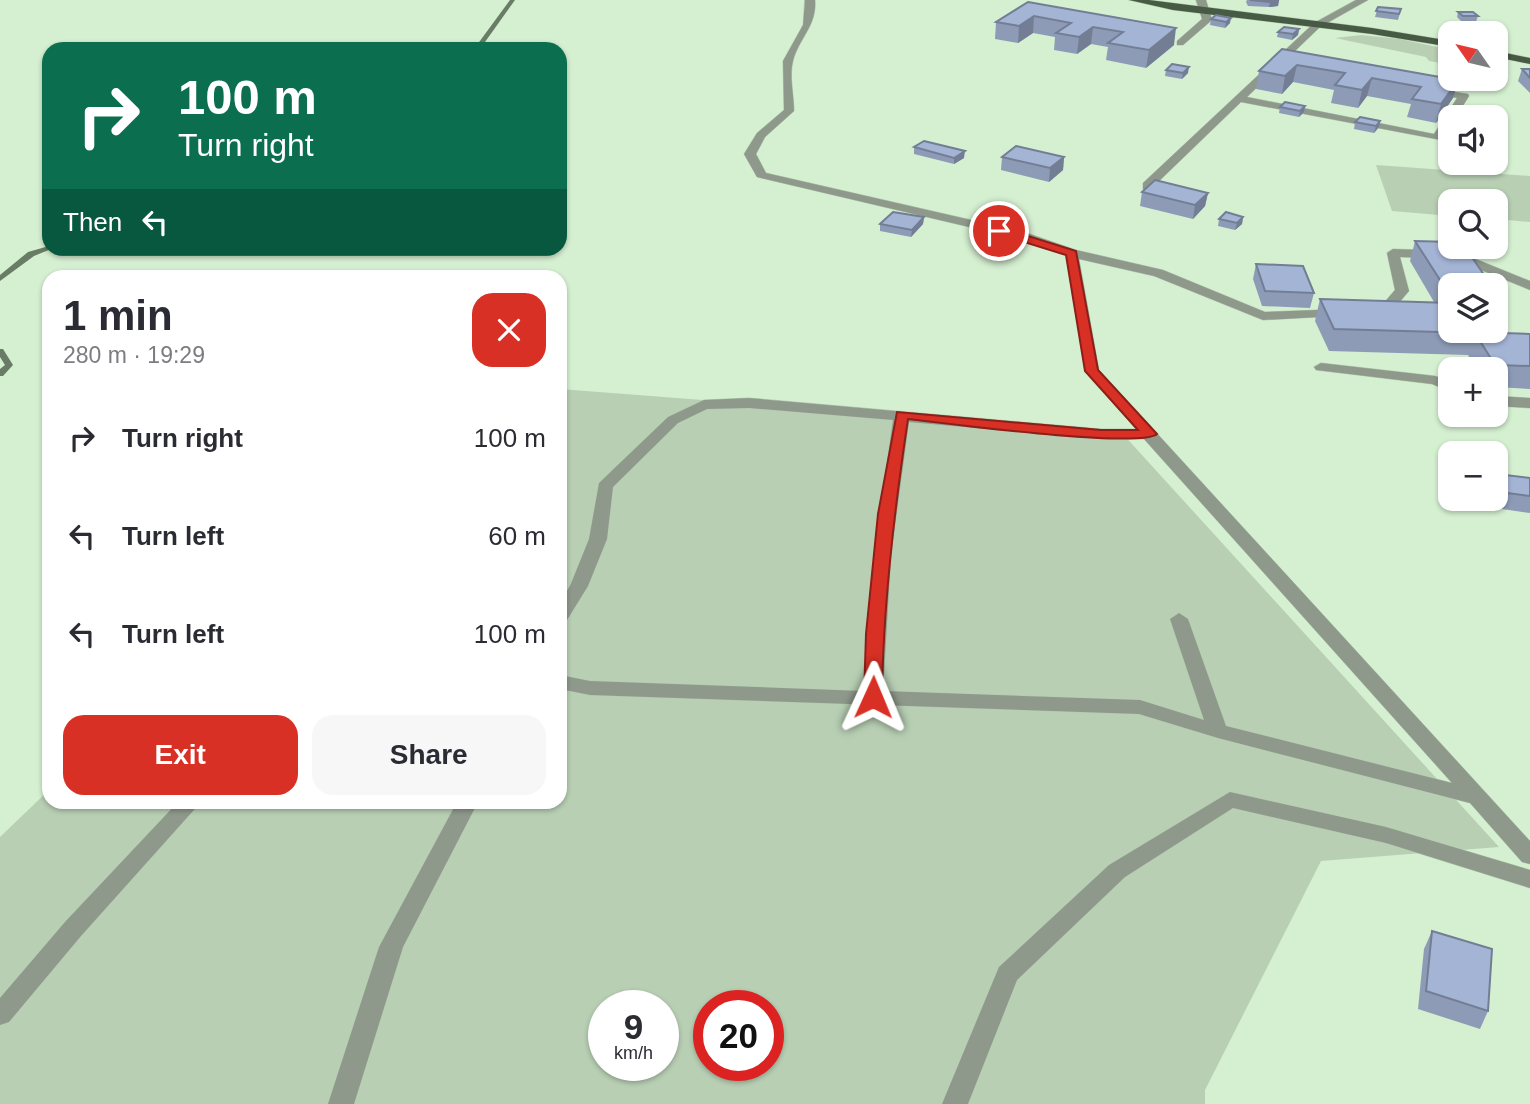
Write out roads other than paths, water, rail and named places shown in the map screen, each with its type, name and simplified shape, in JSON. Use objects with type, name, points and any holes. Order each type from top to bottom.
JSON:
[{"type":"main road","points":[[1133,0],[1206,13],[1366,29],[1438,42]]},
{"type":"main road","points":[[1508,56],[1530,61]]},
{"type":"street","points":[[810,0],[813,15],[787,63],[789,111],[761,135],[750,154],[761,175],[1024,236],[1072,253],[1158,273],[1263,316],[1386,309],[1402,291],[1393,253],[1456,255],[1530,286]]},
{"type":"street","points":[[1180,43],[1207,20],[1201,0]]},
{"type":"street","points":[[1183,195],[1147,186],[1317,25],[1363,0]]},
{"type":"street","points":[[1277,62],[1290,65]]},
{"type":"street","points":[[1240,99],[1437,138],[1464,96],[1424,89]]},
{"type":"street","points":[[1072,253],[1092,371],[1530,856]]},
{"type":"street","points":[[1321,367],[1438,381]]},
{"type":"street","points":[[567,605],[579,586],[598,539],[605,486],[673,421],[704,405],[749,402],[1101,434],[1150,434]]},
{"type":"street","points":[[1508,402],[1530,403]]},
{"type":"street","points":[[873,697],[874,634],[886,514],[902,415]]},
{"type":"street","points":[[1180,619],[1218,731]]},
{"type":"street","points":[[567,683],[590,688],[1140,707],[1218,731],[1476,797]]},
{"type":"street","points":[[955,1104],[1007,974],[1117,871],[1230,800],[1386,835],[1530,879]]},
{"type":"street","points":[[0,1015],[73,929],[184,809]]},
{"type":"street","points":[[341,1104],[391,947],[463,809]]},
{"type":"waterway","points":[[482,42],[513,0]]},
{"type":"waterway","points":[[0,279],[31,254],[42,250]]},
{"type":"waterway","points":[[0,351],[9,365],[0,374]]}]
